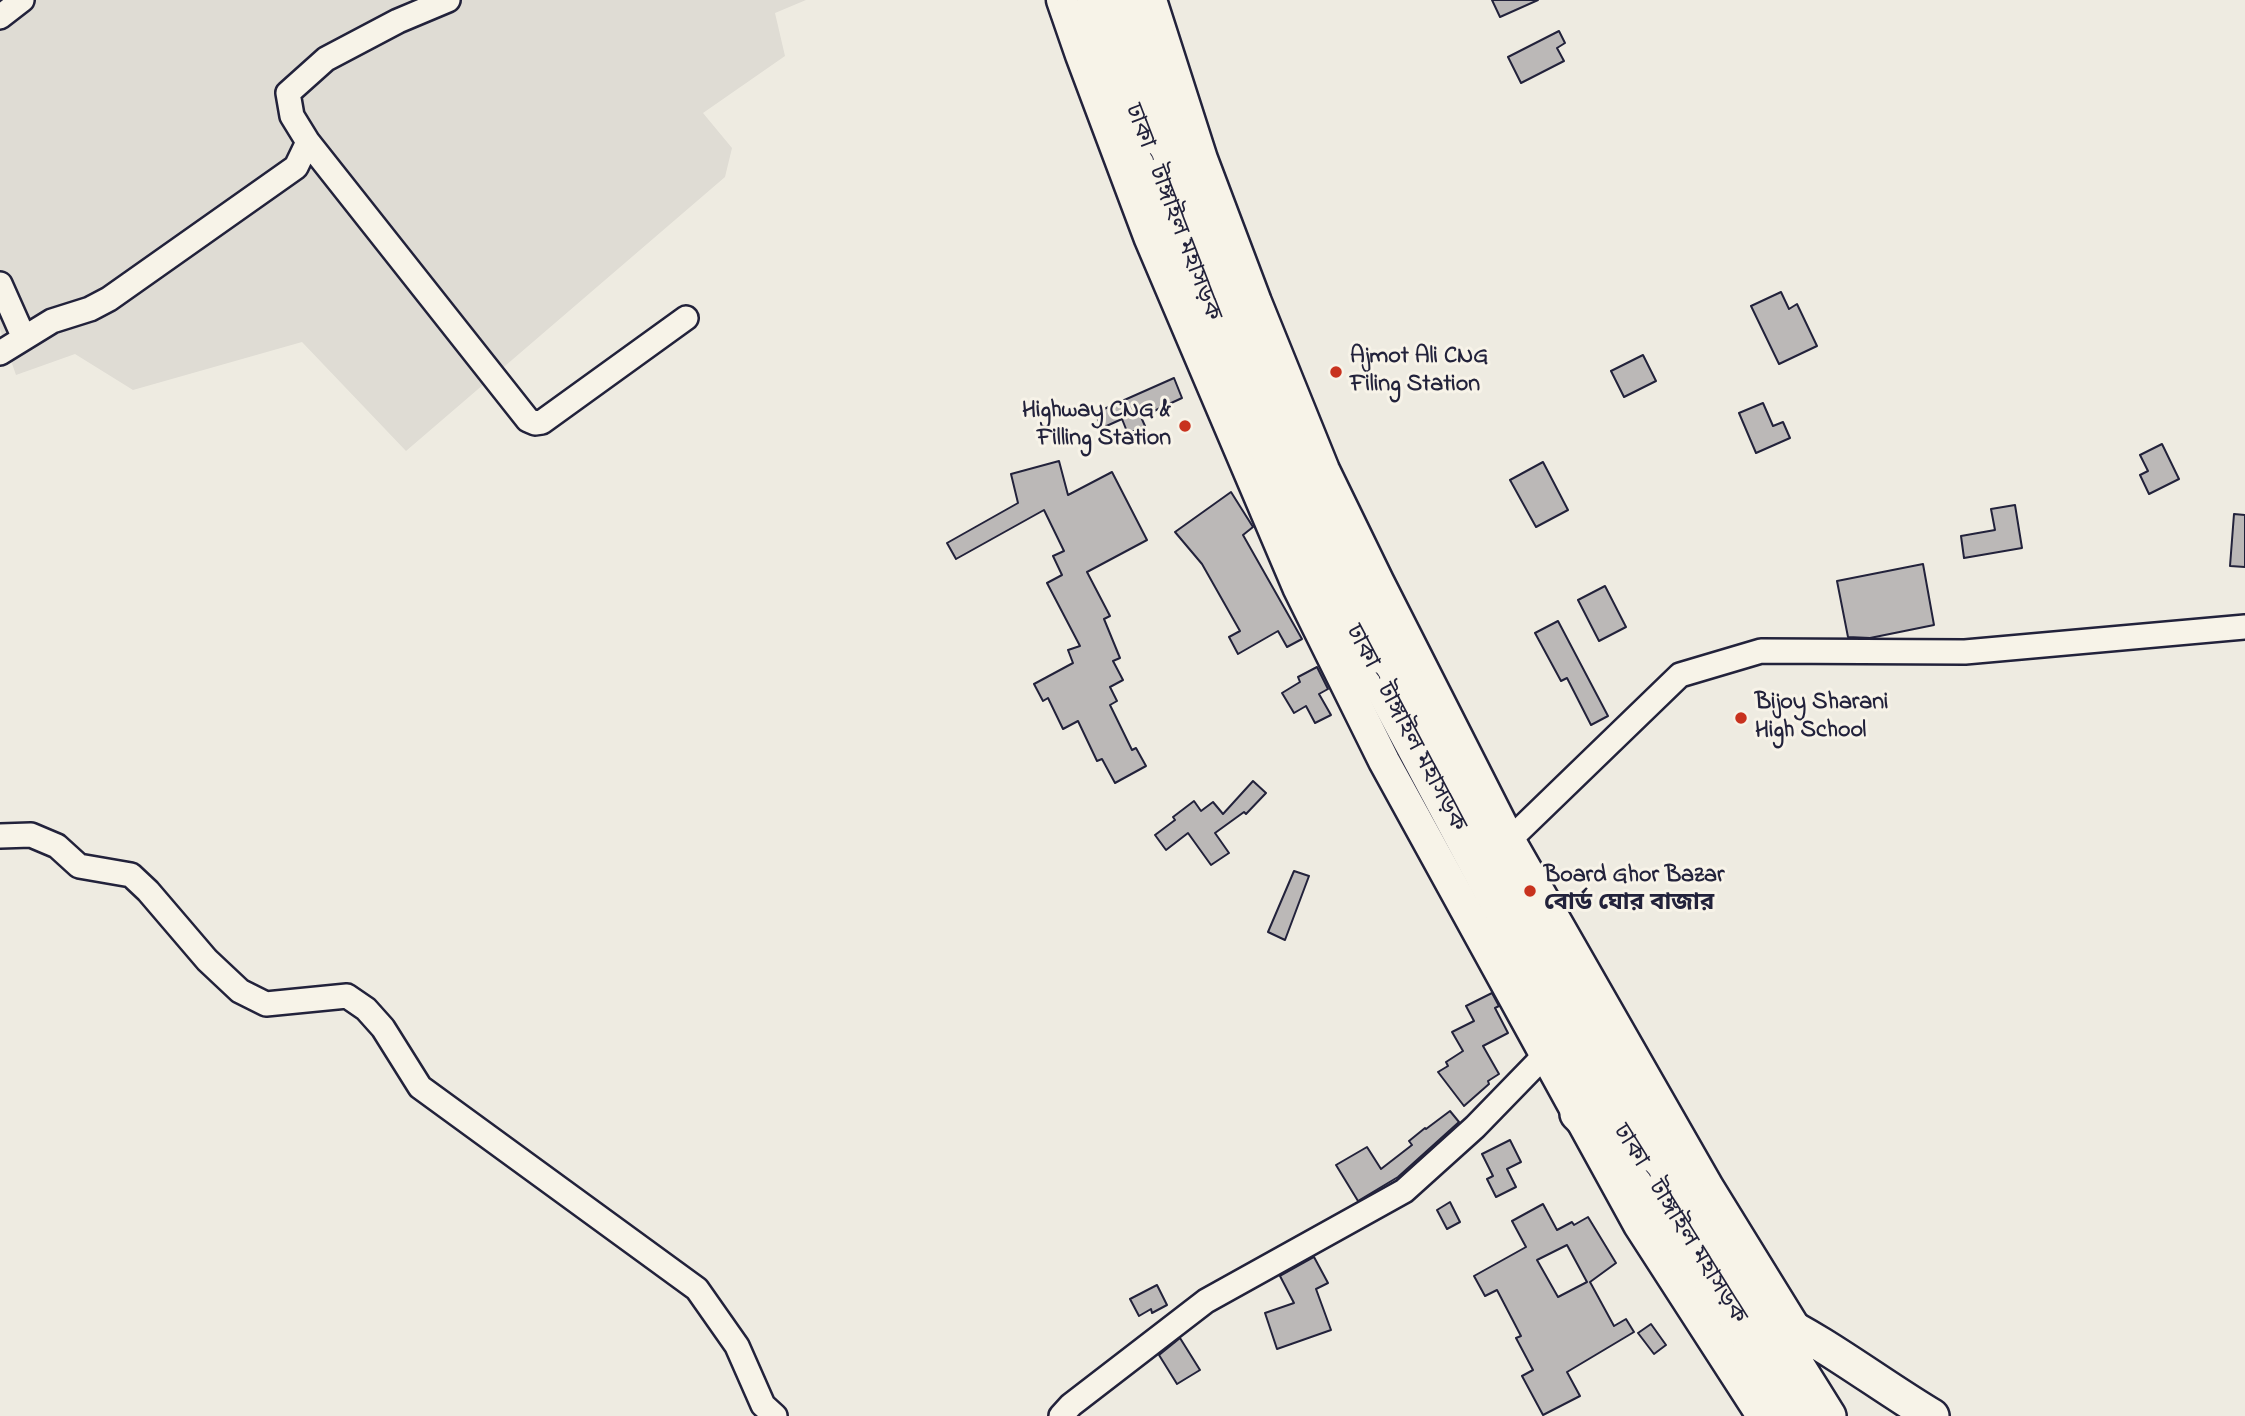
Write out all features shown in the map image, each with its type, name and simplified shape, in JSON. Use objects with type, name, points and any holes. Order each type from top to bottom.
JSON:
[{"type":"highway","name":"ঢাকা - টাঙ্গাইল মহাসড়ক","points":[[1094,0],[1161,234],[1310,580],[1648,1186],[1829,1416]]},
{"type":"highway","name":"ঢাকা - টাঙ্গাইল মহাসড়ক","points":[[1125,0],[1192,162],[1314,476],[1503,847],[1576,999],[1698,1210],[1800,1416]]},
{"type":"highway","points":[[1577,1114],[1648,1186]]},
{"type":"highway","points":[[1764,1416],[1754,1320],[1796,1328],[1886,1389],[1933,1416]]},
{"type":"main road","points":[[1062,0],[1081,55],[1161,234]]},
{"type":"main road","points":[[1151,0],[1192,162]]},
{"type":"main road","points":[[1310,580],[1384,761],[1544,1056],[1639,1226],[1764,1416]]},
{"type":"main road","points":[[1503,847],[1708,1188],[1796,1328]]},
{"type":"street","points":[[0,17],[22,0]]},
{"type":"street","points":[[448,0],[398,21],[326,59],[288,93],[292,116],[308,142],[528,420],[542,422],[686,318]]},
{"type":"street","points":[[0,353],[52,321],[90,309],[109,299],[296,167],[308,142]]},
{"type":"street","points":[[0,284],[24,338]]},
{"type":"street","points":[[1503,847],[1681,675],[1761,650],[1965,652],[2245,627]]},
{"type":"street","points":[[0,836],[31,835],[57,846],[79,866],[131,875],[215,968],[240,991],[266,1004],[347,996],[366,1009],[383,1028],[420,1087],[696,1289],[737,1346],[763,1405],[775,1416]]},
{"type":"street","points":[[1061,1416],[1071,1405],[1206,1301],[1404,1191],[1475,1127],[1544,1056]]},
{"type":"shaded area","points":[[0,0],[806,0],[775,13],[785,56],[703,113],[732,148],[725,177],[406,451],[302,342],[133,390],[75,354],[16,375],[0,329]]},
{"type":"building","points":[[1492,0],[1538,0],[1500,17]]},
{"type":"building","points":[[1559,31],[1565,43],[1557,48],[1564,61],[1521,83],[1508,57]]},
{"type":"building","points":[[1781,292],[1789,309],[1797,304],[1817,346],[1779,364],[1751,306]]},
{"type":"building","points":[[1643,355],[1656,381],[1624,397],[1611,371]]},
{"type":"building","points":[[1174,378],[1182,398],[1141,417],[1145,426],[1128,434],[1122,419],[1102,428],[1095,413]]},
{"type":"building","points":[[1763,403],[1773,426],[1783,422],[1790,438],[1756,453],[1739,413]]},
{"type":"building","points":[[2162,444],[2179,479],[2149,494],[2140,475],[2148,471],[2140,455]]},
{"type":"building","points":[[1059,461],[1068,495],[1112,472],[1147,540],[1087,572],[1110,616],[1104,619],[1120,658],[1113,661],[1123,680],[1110,687],[1117,701],[1110,705],[1132,750],[1136,748],[1146,766],[1115,783],[1102,759],[1097,761],[1078,721],[1063,729],[1048,698],[1043,701],[1034,684],[1073,663],[1068,650],[1080,646],[1047,583],[1062,575],[1053,556],[1064,551],[1044,510],[956,559],[947,543],[1018,503],[1011,474]]},
{"type":"building","points":[[1543,462],[1568,510],[1536,527],[1510,480]]},
{"type":"building","points":[[1231,492],[1253,527],[1243,535],[1302,639],[1287,647],[1278,631],[1238,654],[1229,637],[1240,631],[1202,564],[1175,532]]},
{"type":"building","points":[[2015,505],[2022,548],[1964,558],[1961,536],[1995,530],[1991,509]]},
{"type":"building","points":[[2234,514],[2245,515],[2245,567],[2230,566]]},
{"type":"building","points":[[1923,564],[1934,625],[1870,638],[1848,637],[1837,581]]},
{"type":"building","points":[[1605,586],[1626,627],[1599,641],[1578,600]]},
{"type":"building","points":[[1558,621],[1608,716],[1591,725],[1567,678],[1561,681],[1535,633]]},
{"type":"building","points":[[1317,667],[1328,689],[1319,694],[1331,715],[1315,723],[1306,706],[1294,713],[1282,693],[1300,682],[1298,677]]},
{"type":"building","points":[[1253,781],[1266,793],[1246,814],[1244,812],[1215,833],[1229,853],[1211,865],[1188,833],[1166,850],[1155,835],[1194,801],[1201,811],[1213,802],[1223,814]]},
{"type":"building","points":[[1294,871],[1309,876],[1285,940],[1268,932]]},
{"type":"building","points":[[1492,993],[1499,1006],[1495,1008],[1508,1033],[1483,1046],[1499,1074],[1488,1081],[1489,1084],[1464,1106],[1438,1072],[1448,1066],[1446,1062],[1463,1051],[1452,1032],[1474,1021],[1466,1006]]},
{"type":"building","points":[[1450,1111],[1459,1122],[1398,1177],[1358,1201],[1336,1165],[1367,1147],[1381,1169],[1412,1145],[1409,1141]]},
{"type":"building","points":[[1510,1140],[1521,1162],[1507,1169],[1516,1187],[1496,1197],[1487,1179],[1493,1176],[1482,1154]]},
{"type":"building","points":[[1450,1202],[1460,1222],[1447,1229],[1437,1210]]},
{"type":"building","points":[[1543,1204],[1557,1230],[1588,1217],[1616,1263],[1590,1282],[1614,1326],[1626,1319],[1634,1332],[1567,1372],[1580,1396],[1543,1415],[1522,1376],[1533,1370],[1516,1338],[1521,1336],[1497,1290],[1485,1296],[1474,1276],[1526,1247],[1512,1221]],"holes":[[[1567,1245],[1587,1282],[1558,1297],[1537,1260]]]},
{"type":"building","points":[[1314,1257],[1328,1283],[1316,1289],[1331,1330],[1277,1349],[1265,1313],[1294,1303],[1280,1276]]},
{"type":"building","points":[[1157,1285],[1167,1305],[1152,1313],[1151,1309],[1139,1316],[1130,1299]]},
{"type":"building","points":[[1651,1324],[1666,1345],[1654,1354],[1638,1333]]},
{"type":"building","points":[[1180,1338],[1200,1370],[1177,1384],[1159,1355]]},
{"type":"place","name":"Ajmot Ali CNG Filing Station","points":[[1336,372]]},
{"type":"place","name":"Highway CNG & Filling Station","points":[[1185,426]]},
{"type":"place","name":"Bijoy Sharani High School","points":[[1741,718]]},
{"type":"place","name":"Board Ghor Bazar বোর্ড ঘোর বাজার","points":[[1530,891]]}]
